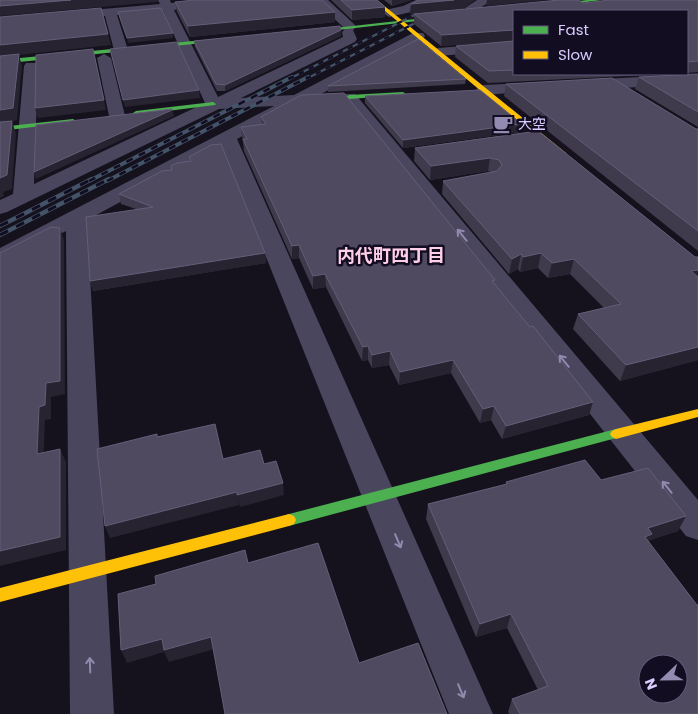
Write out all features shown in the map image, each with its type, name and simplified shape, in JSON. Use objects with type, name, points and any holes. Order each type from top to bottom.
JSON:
[{"type":"street","points":[[99,0],[106,12],[121,50]]},
{"type":"street","points":[[0,22],[106,12],[166,3],[241,0]]},
{"type":"street","points":[[0,208],[213,104],[236,96],[350,39],[349,29],[321,0]]},
{"type":"street","points":[[374,0],[438,52],[476,90],[540,136],[570,161]]},
{"type":"street","points":[[390,13],[407,9],[426,0]]},
{"type":"street","points":[[539,9],[605,2]]},
{"type":"street","points":[[166,3],[213,104]]},
{"type":"street","points":[[291,36],[349,29],[407,28],[487,10]]},
{"type":"street","points":[[0,257],[294,100],[407,28],[487,10]]},
{"type":"street","points":[[0,62],[244,40]]},
{"type":"street","points":[[0,69],[104,58],[185,46]]},
{"type":"street","points":[[438,52],[513,46]]},
{"type":"street","points":[[104,58],[112,116],[213,104],[416,94]]},
{"type":"street","points":[[24,196],[31,66]]},
{"type":"street","points":[[476,90],[698,79]]},
{"type":"street","points":[[612,83],[634,97]]},
{"type":"street","points":[[349,97],[407,155],[698,525]]},
{"type":"street","points":[[0,130],[81,120]]},
{"type":"street","points":[[227,136],[471,714]]},
{"type":"street","points":[[519,139],[540,136]]},
{"type":"street","points":[[76,217],[92,714]]},
{"type":"street","points":[[0,595],[698,413]]},
{"type":"building","points":[[0,0],[71,0],[0,6]]},
{"type":"building","points":[[194,0],[322,0],[335,12],[188,26],[175,2]]},
{"type":"building","points":[[341,0],[377,0],[385,7],[352,10]]},
{"type":"building","points":[[419,0],[454,0],[411,4]]},
{"type":"building","points":[[559,0],[579,0],[583,3],[610,0],[698,0],[698,61],[688,62],[688,10],[513,10],[513,30],[442,35],[414,14]]},
{"type":"building","points":[[101,8],[108,34],[0,45],[0,17]]},
{"type":"building","points":[[161,8],[173,33],[127,38],[118,12]]},
{"type":"building","points":[[340,26],[341,30],[225,85],[216,84],[194,41]]},
{"type":"building","points":[[418,39],[466,79],[328,86]]},
{"type":"building","points":[[513,41],[513,70],[489,71],[456,46]]},
{"type":"building","points":[[177,42],[199,90],[123,100],[110,49]]},
{"type":"building","points":[[93,49],[104,100],[35,108],[36,55]]},
{"type":"building","points":[[19,54],[13,108],[0,110],[0,56]]},
{"type":"building","points":[[698,74],[698,112],[639,77],[688,75]]},
{"type":"building","points":[[612,78],[698,129],[698,231],[506,84]]},
{"type":"building","points":[[480,90],[522,124],[403,140],[365,96]]},
{"type":"building","points":[[344,93],[495,280],[492,281],[530,327],[533,326],[593,402],[506,426],[494,406],[483,409],[453,360],[400,372],[390,351],[372,355],[368,346],[363,347],[325,274],[313,276],[299,245],[292,246],[243,139],[247,139],[241,127],[266,124],[261,117],[301,95]]},
{"type":"building","points":[[172,110],[34,172],[36,125]]},
{"type":"building","points":[[12,121],[7,175],[0,178],[0,122]]},
{"type":"building","points":[[538,131],[695,257],[698,257],[698,270],[691,271],[698,277],[698,347],[626,365],[578,314],[621,304],[574,259],[552,263],[541,253],[523,257],[521,254],[512,259],[443,181],[497,171],[502,165],[499,160],[490,158],[431,166],[415,148]]},
{"type":"building","points":[[221,144],[265,253],[90,281],[86,217],[153,207],[119,194],[162,171],[172,170],[171,166],[177,163],[191,161],[189,157],[211,145]]},
{"type":"building","points":[[51,227],[60,228],[60,381],[46,383],[45,405],[39,407],[37,454],[60,449],[60,537],[0,551],[0,253]]},
{"type":"building","points":[[215,424],[223,459],[260,450],[264,464],[276,461],[283,483],[237,495],[237,492],[105,526],[97,449],[157,434],[157,437]]},
{"type":"building","points":[[585,460],[601,480],[648,468],[686,516],[648,528],[652,534],[645,537],[698,605],[698,714],[520,714],[512,699],[548,686],[511,614],[480,624],[428,504],[507,484],[506,482]]},
{"type":"building","points":[[318,543],[359,663],[418,643],[447,714],[225,714],[211,637],[164,650],[162,639],[121,650],[118,594],[156,584],[155,576],[245,550],[248,563]]},
{"type":"railway","points":[[306,79],[460,0]]},
{"type":"railway","points":[[289,79],[426,9]]},
{"type":"railway","points":[[89,181],[292,77]]},
{"type":"railway","points":[[107,181],[308,77]]},
{"type":"railway","points":[[0,226],[92,179]]},
{"type":"railway","points":[[0,235],[109,179]]},
{"type":"traffic: fast","points":[[544,6],[600,0]]},
{"type":"traffic: fast","points":[[302,32],[451,16]]},
{"type":"traffic: fast","points":[[0,62],[232,38]]},
{"type":"traffic: fast","points":[[349,97],[403,94]]},
{"type":"traffic: fast","points":[[136,113],[213,104]]},
{"type":"traffic: fast","points":[[0,129],[73,121]]},
{"type":"traffic: fast","points":[[289,520],[616,434]]},
{"type":"traffic: slow","points":[[374,0],[563,155]]},
{"type":"traffic: slow","points":[[616,434],[698,413]]},
{"type":"traffic: slow","points":[[0,595],[289,520]]},
{"type":"place","name":"大空","points":[[503,124]]},
{"type":"district","name":"内代町四丁目","points":[[391,256]]}]
